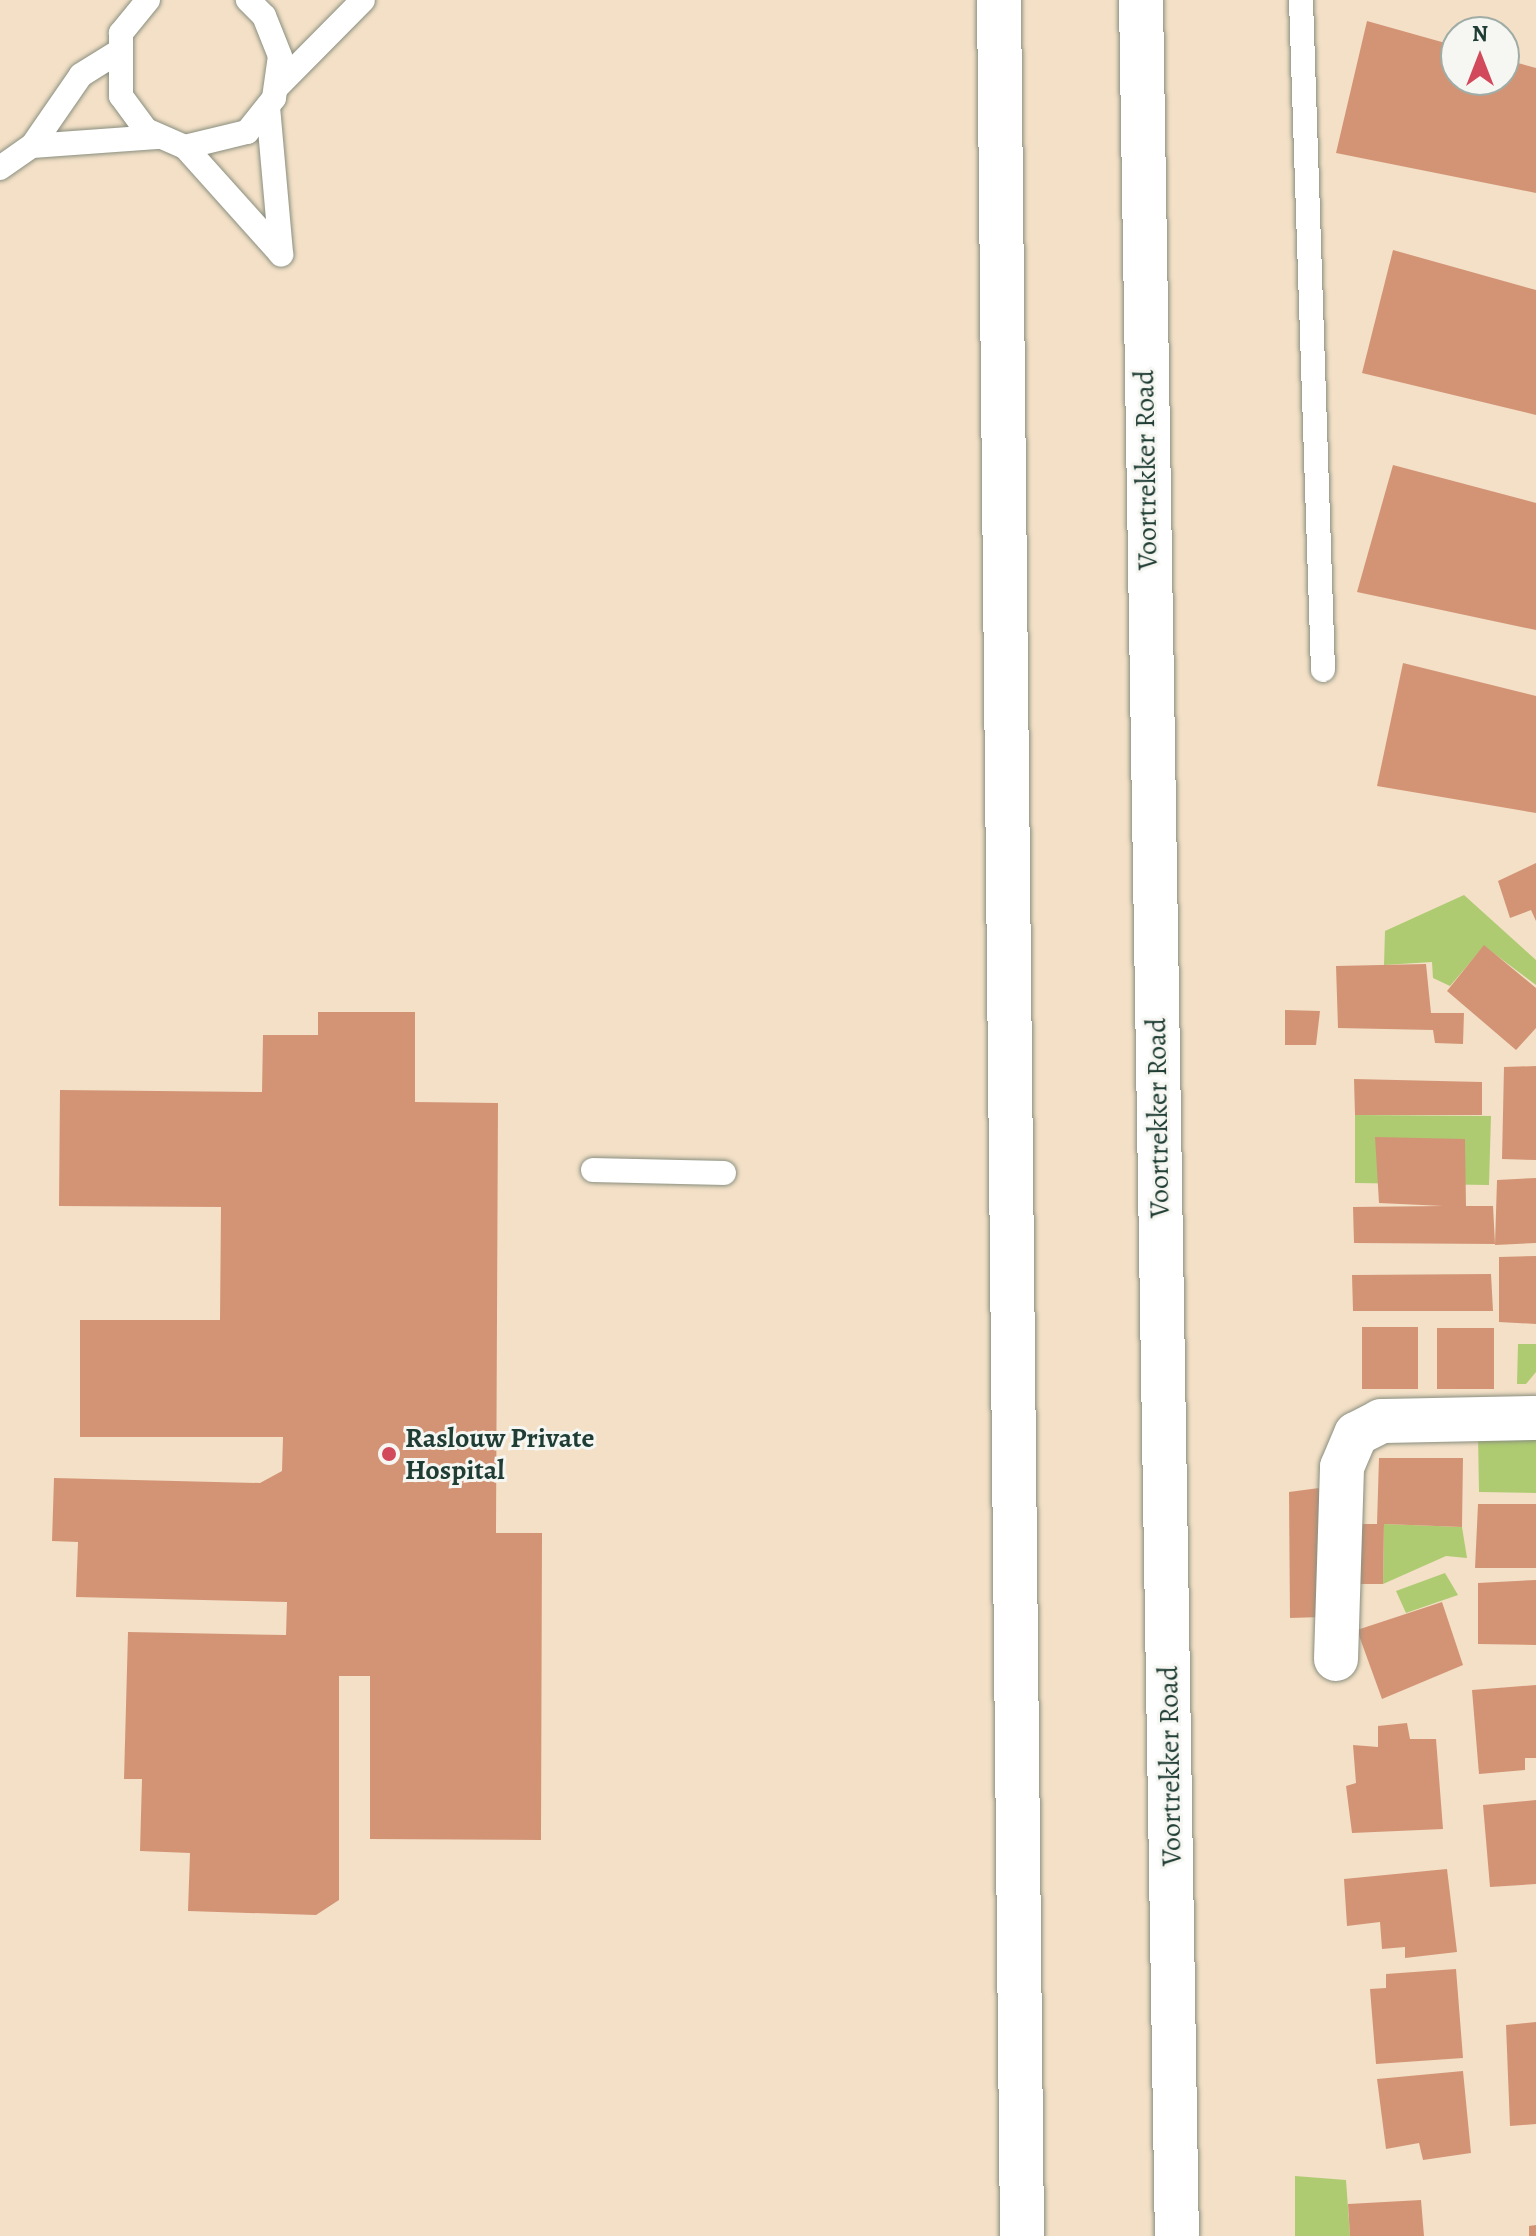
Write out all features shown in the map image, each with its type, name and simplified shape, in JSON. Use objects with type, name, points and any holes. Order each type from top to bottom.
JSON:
[{"type":"main road","points":[[990,0],[999,119]]},
{"type":"main road","points":[[999,0],[1022,2236]]},
{"type":"main road","name":"Voortrekker Road","points":[[1141,0],[1177,2236]]},
{"type":"main road","points":[[1336,1659],[1342,1467],[1356,1434],[1381,1421],[1536,1418]]},
{"type":"lane","points":[[185,147],[281,254],[272,97],[274,35],[248,0]]},
{"type":"lane","points":[[32,146],[157,137],[185,147],[228,142],[363,0]]},
{"type":"lane","points":[[1301,0],[1323,670]]},
{"type":"lane","points":[[0,168],[32,146],[69,87],[115,54],[137,5]]},
{"type":"lane","points":[[115,54],[121,96],[157,137]]},
{"type":"lane","points":[[593,1170],[724,1173]]},
{"type":"green space","points":[[1464,895],[1536,960],[1536,985],[1484,946],[1450,986],[1433,978],[1432,962],[1384,965],[1385,931]]},
{"type":"green space","points":[[1355,1115],[1491,1116],[1489,1185],[1355,1183]]},
{"type":"green space","points":[[1518,1344],[1536,1344],[1536,1372],[1526,1384],[1517,1384]]},
{"type":"green space","points":[[1536,1434],[1536,1493],[1479,1492],[1478,1435]]},
{"type":"green space","points":[[1384,1524],[1462,1527],[1467,1558],[1446,1556],[1383,1584]]},
{"type":"green space","points":[[1445,1573],[1458,1595],[1406,1613],[1396,1591]]},
{"type":"green space","points":[[1295,2176],[1346,2180],[1350,2236],[1295,2236]]},
{"type":"building","points":[[1367,21],[1440,42],[1440,96],[1520,96],[1520,64],[1536,68],[1536,193],[1336,153]]},
{"type":"building","points":[[1393,250],[1536,290],[1536,415],[1362,373]]},
{"type":"building","points":[[1393,465],[1536,503],[1536,630],[1357,592]]},
{"type":"building","points":[[1403,663],[1536,696],[1536,813],[1377,786]]},
{"type":"building","points":[[1536,863],[1536,921],[1531,910],[1510,918],[1498,881]]},
{"type":"building","points":[[1484,945],[1536,988],[1536,1028],[1516,1050],[1447,991]]},
{"type":"building","points":[[1426,964],[1431,1013],[1464,1013],[1463,1044],[1435,1043],[1433,1030],[1338,1028],[1336,966]]},
{"type":"building","points":[[1285,1010],[1320,1011],[1316,1045],[1285,1045]]},
{"type":"building","name":"Raslouw Private Hospital","points":[[318,1012],[415,1012],[415,1102],[498,1103],[496,1533],[542,1533],[541,1840],[370,1839],[370,1676],[339,1676],[339,1900],[316,1915],[188,1911],[190,1853],[140,1851],[142,1779],[124,1779],[128,1632],[286,1635],[287,1602],[76,1597],[78,1542],[52,1541],[54,1478],[260,1483],[282,1471],[283,1437],[80,1437],[80,1320],[220,1320],[221,1207],[59,1206],[60,1090],[262,1092],[263,1035],[318,1035]]},
{"type":"building","points":[[1536,1066],[1536,1160],[1502,1159],[1504,1067]]},
{"type":"building","points":[[1354,1079],[1482,1082],[1482,1115],[1355,1115]]},
{"type":"building","points":[[1375,1137],[1465,1139],[1466,1206],[1493,1206],[1495,1244],[1354,1243],[1353,1207],[1443,1206],[1379,1203]]},
{"type":"building","points":[[1536,1178],[1536,1243],[1495,1245],[1497,1180]]},
{"type":"building","points":[[1536,1256],[1536,1324],[1499,1322],[1499,1257]]},
{"type":"building","points":[[1491,1274],[1493,1311],[1353,1311],[1352,1275]]},
{"type":"building","points":[[1362,1327],[1418,1327],[1418,1389],[1362,1389]]},
{"type":"building","points":[[1437,1328],[1494,1328],[1494,1389],[1437,1389]]},
{"type":"building","points":[[1379,1458],[1463,1458],[1462,1527],[1384,1524],[1383,1584],[1351,1584],[1352,1524],[1377,1524]]},
{"type":"building","points":[[1319,1488],[1322,1617],[1290,1618],[1289,1492]]},
{"type":"building","points":[[1478,1504],[1536,1504],[1536,1568],[1475,1568]]},
{"type":"building","points":[[1536,1580],[1536,1645],[1478,1644],[1478,1583]]},
{"type":"building","points":[[1442,1602],[1463,1665],[1382,1699],[1357,1630]]},
{"type":"building","points":[[1536,1685],[1536,1758],[1525,1758],[1525,1770],[1479,1774],[1472,1690]]},
{"type":"building","points":[[1407,1723],[1410,1739],[1436,1739],[1443,1829],[1352,1833],[1346,1786],[1356,1783],[1353,1745],[1378,1747],[1378,1726]]},
{"type":"building","points":[[1536,1800],[1536,1884],[1490,1887],[1483,1805]]},
{"type":"building","points":[[1447,1869],[1457,1952],[1405,1958],[1405,1947],[1382,1949],[1380,1922],[1347,1926],[1344,1879]]},
{"type":"building","points":[[1456,1969],[1463,2058],[1376,2064],[1370,1989],[1386,1988],[1386,1974]]},
{"type":"building","points":[[1536,2022],[1536,2124],[1510,2126],[1506,2025]]},
{"type":"building","points":[[1463,2071],[1471,2153],[1423,2160],[1419,2143],[1386,2149],[1377,2079]]},
{"type":"building","points":[[1421,2200],[1424,2236],[1350,2236],[1348,2204]]},
{"type":"building","points":[[1536,2225],[1536,2236],[1529,2236],[1529,2226]]},
{"type":"place","name":"Raslouw Private Hospital","points":[[389,1454]]}]
